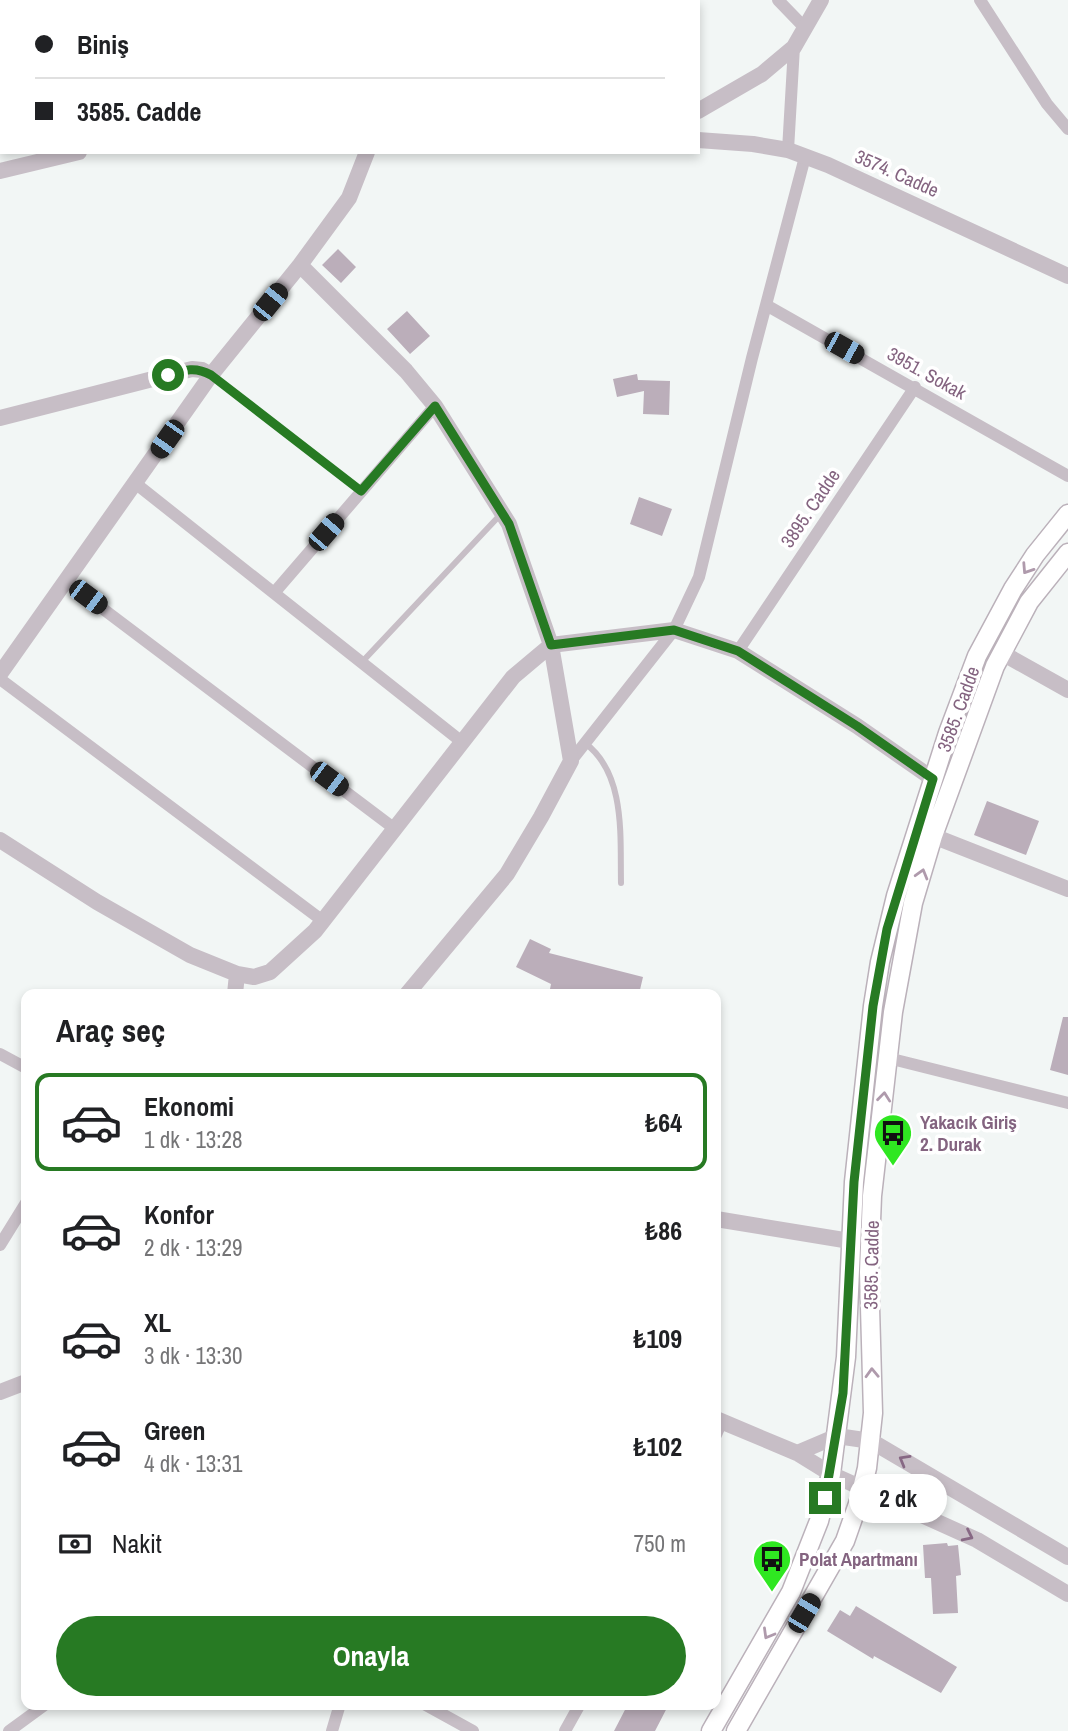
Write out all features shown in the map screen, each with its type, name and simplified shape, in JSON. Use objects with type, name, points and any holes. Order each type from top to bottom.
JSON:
[{"type":"main road","name":"3585. Cadde","points":[[711,1731],[792,1592],[820,1521],[831,1474],[846,1357],[850,1241],[856,1168],[880,962],[896,896],[966,682],[995,620],[1035,555],[1068,514]]},
{"type":"main road","name":"3585. Cadde","points":[[736,1731],[845,1541],[862,1487],[871,1441],[873,1413],[869,1305],[870,1236],[888,1058],[901,960],[913,903],[933,836],[973,723],[1002,653],[1029,602],[1068,553]]},
{"type":"street","points":[[778,0],[805,28]]},
{"type":"street","points":[[700,110],[762,75],[794,47],[821,0]]},
{"type":"street","points":[[980,0],[1046,104],[1068,129]]},
{"type":"street","points":[[788,150],[794,47]]},
{"type":"street","name":"3574. Cadde","points":[[700,140],[788,150],[908,201],[1068,276]]},
{"type":"street","points":[[0,171],[71,154]]},
{"type":"street","points":[[0,674],[211,375],[300,265],[349,198],[367,154]]},
{"type":"street","points":[[411,989],[507,874],[571,761],[674,630],[699,577],[805,157]]},
{"type":"street","points":[[300,265],[406,371],[435,406],[509,524],[551,645],[571,761]]},
{"type":"street","name":"3951. Sokak","points":[[766,305],[1068,476]]},
{"type":"street","points":[[0,418],[192,369],[211,375]]},
{"type":"street","name":"3895. Cadde","points":[[738,651],[915,387]]},
{"type":"street","points":[[274,593],[435,406]]},
{"type":"street","points":[[135,483],[462,742]]},
{"type":"street","points":[[66,581],[395,829]]},
{"type":"street","points":[[0,840],[97,902],[190,956],[237,974],[254,977],[270,972],[323,921],[513,677],[551,645],[674,630],[738,651],[857,726],[933,779]]},
{"type":"street","points":[[1002,653],[1068,690]]},
{"type":"street","points":[[0,679],[323,921]]},
{"type":"street","points":[[933,836],[1068,889]]},
{"type":"street","points":[[236,989],[237,974]]},
{"type":"street","points":[[0,1054],[21,1065]]},
{"type":"street","points":[[888,1058],[1068,1103]]},
{"type":"street","points":[[0,1245],[21,1219]]},
{"type":"street","points":[[721,1220],[850,1241]]},
{"type":"street","points":[[0,1392],[21,1384]]},
{"type":"street","points":[[721,1426],[797,1453],[831,1474],[977,1540],[1068,1594]]},
{"type":"street","points":[[797,1453],[837,1436],[871,1441],[1068,1557]]},
{"type":"street","points":[[9,1731],[38,1710]]},
{"type":"street","points":[[332,1731],[338,1710]]},
{"type":"street","points":[[435,1710],[473,1731]]},
{"type":"street","points":[[565,1731],[577,1710]]},
{"type":"lane","points":[[211,375],[361,491]]},
{"type":"lane","points":[[362,662],[502,513]]},
{"type":"lane","points":[[585,743],[601,759],[611,778],[619,814],[621,883]]},
{"type":"building","points":[[338,249],[356,267],[341,283],[322,265]]},
{"type":"building","points":[[407,311],[430,336],[410,354],[387,329]]},
{"type":"building","points":[[637,374],[638,380],[670,381],[669,415],[643,414],[644,391],[617,397],[613,379]]},
{"type":"building","points":[[639,497],[672,509],[662,536],[630,524]]},
{"type":"building","points":[[987,801],[1039,821],[1026,855],[974,835]]},
{"type":"building","points":[[530,939],[551,949],[549,953],[643,977],[640,989],[550,989],[551,984],[516,967]]},
{"type":"building","points":[[1063,1017],[1068,1017],[1068,1075],[1050,1070]]},
{"type":"building","points":[[947,1543],[948,1546],[958,1545],[961,1575],[956,1576],[958,1613],[933,1614],[931,1578],[925,1578],[923,1545]]},
{"type":"building","points":[[856,1606],[957,1667],[941,1693],[874,1656],[873,1659],[827,1631],[840,1610],[850,1616]]},
{"type":"building","points":[[625,1710],[666,1710],[655,1731],[614,1731]]},
{"type":"place","name":"Yakacık Giriş 2. Durak","points":[[893,1167]]},
{"type":"place","name":"Polat Apartmanı","points":[[772,1593]]},
{"type":"route","points":[[168,375],[192,369],[211,375],[361,491],[435,406],[509,524],[551,645],[674,630],[738,651],[857,726],[933,779],[887,929],[873,1006],[854,1182],[843,1393],[825,1498]]}]
